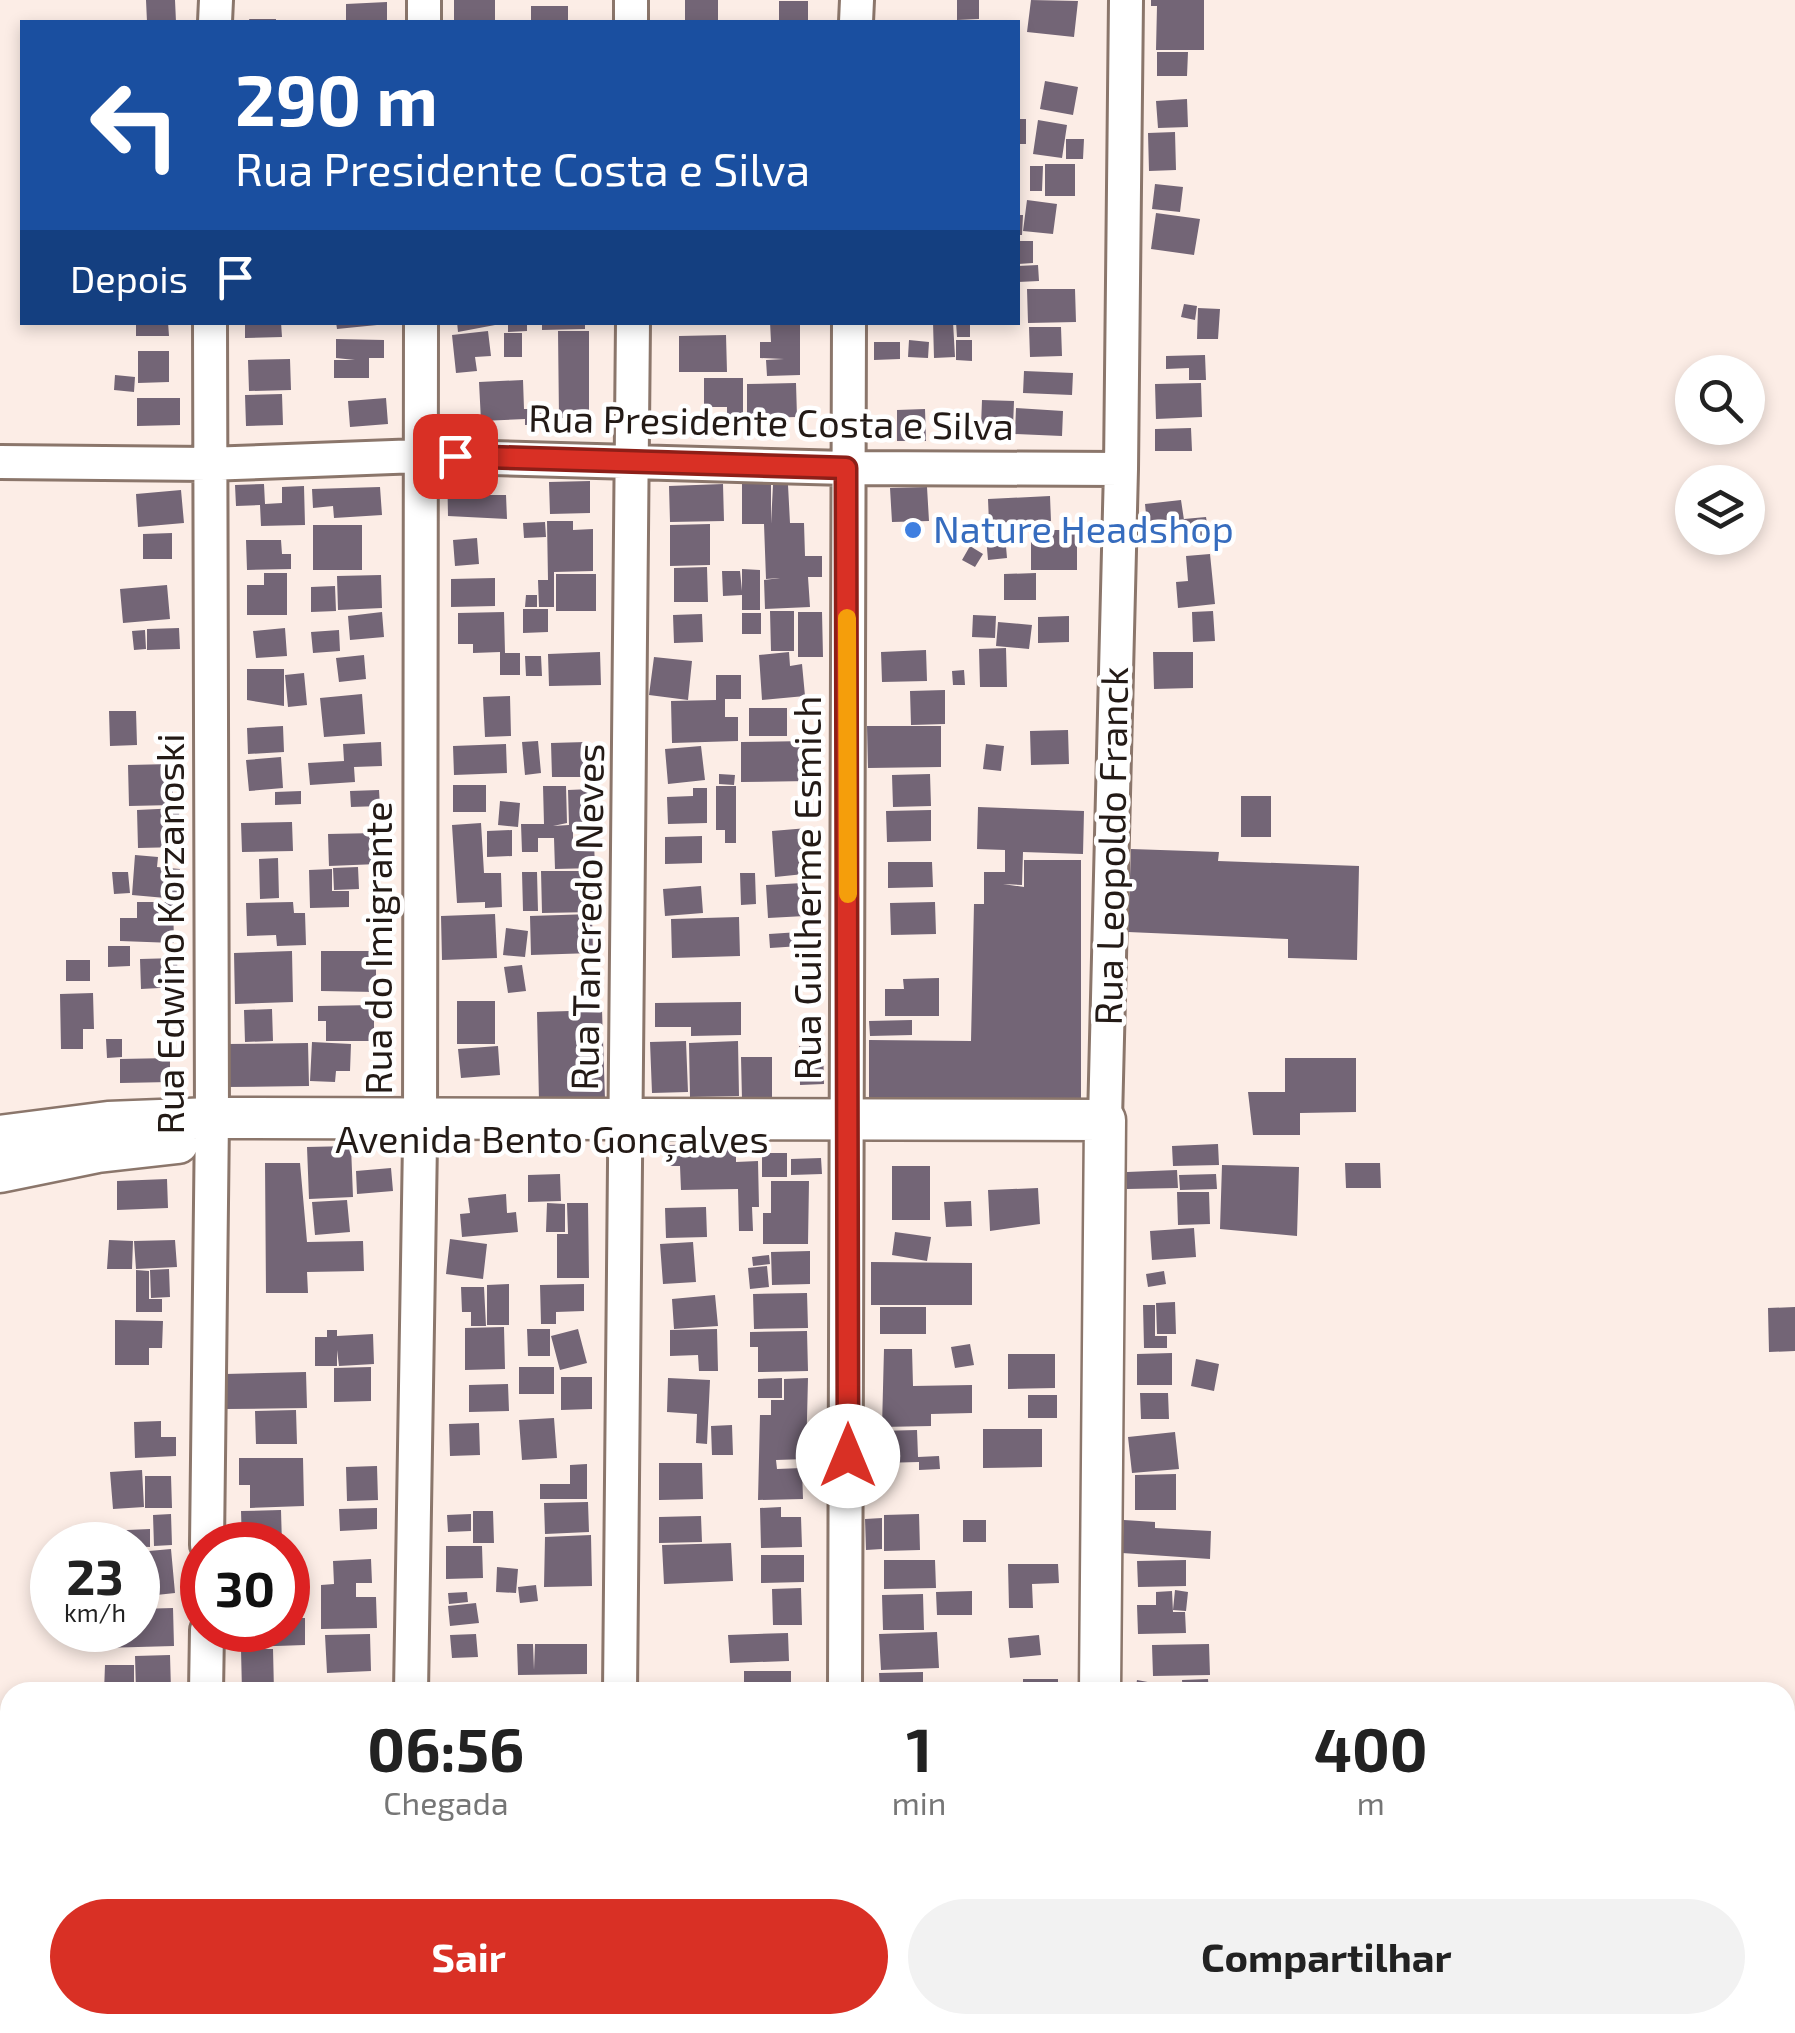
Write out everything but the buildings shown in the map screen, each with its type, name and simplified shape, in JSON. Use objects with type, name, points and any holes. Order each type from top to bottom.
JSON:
[{"type":"main road","name":"Avenida Bento Gonçalves","points":[[2,1154],[108,1122],[212,1129],[1106,1134]]},
{"type":"main road","name":"Rua Leopoldo Franck","points":[[1100,1682],[1106,1134]]},
{"type":"street","name":"Rua Leopoldo Franck","points":[[1106,1134],[1121,469],[1126,0]]},
{"type":"street","name":"Rua Edwino Korzanoski","points":[[208,1522],[212,1129],[207,464],[210,325]]},
{"type":"street","name":"Rua do Imigrante","points":[[411,1682],[419,1130],[420,325]]},
{"type":"street","name":"Rua Tancredo Neves","points":[[620,1682],[633,325]]},
{"type":"street","name":"Rua Guilherme Esmich","points":[[846,1682],[846,468],[850,325]]},
{"type":"street","name":"Rua Presidente Costa e Silva","points":[[0,462],[207,464],[419,456],[846,468],[1121,469]]},
{"type":"street","points":[[206,1652],[206,1682]]},
{"type":"slow traffic","points":[[847,618],[848,894]]},
{"type":"place","name":"Nature Headshop","points":[[913,530]]},
{"type":"route","points":[[455,456],[846,468],[848,1456]]}]
